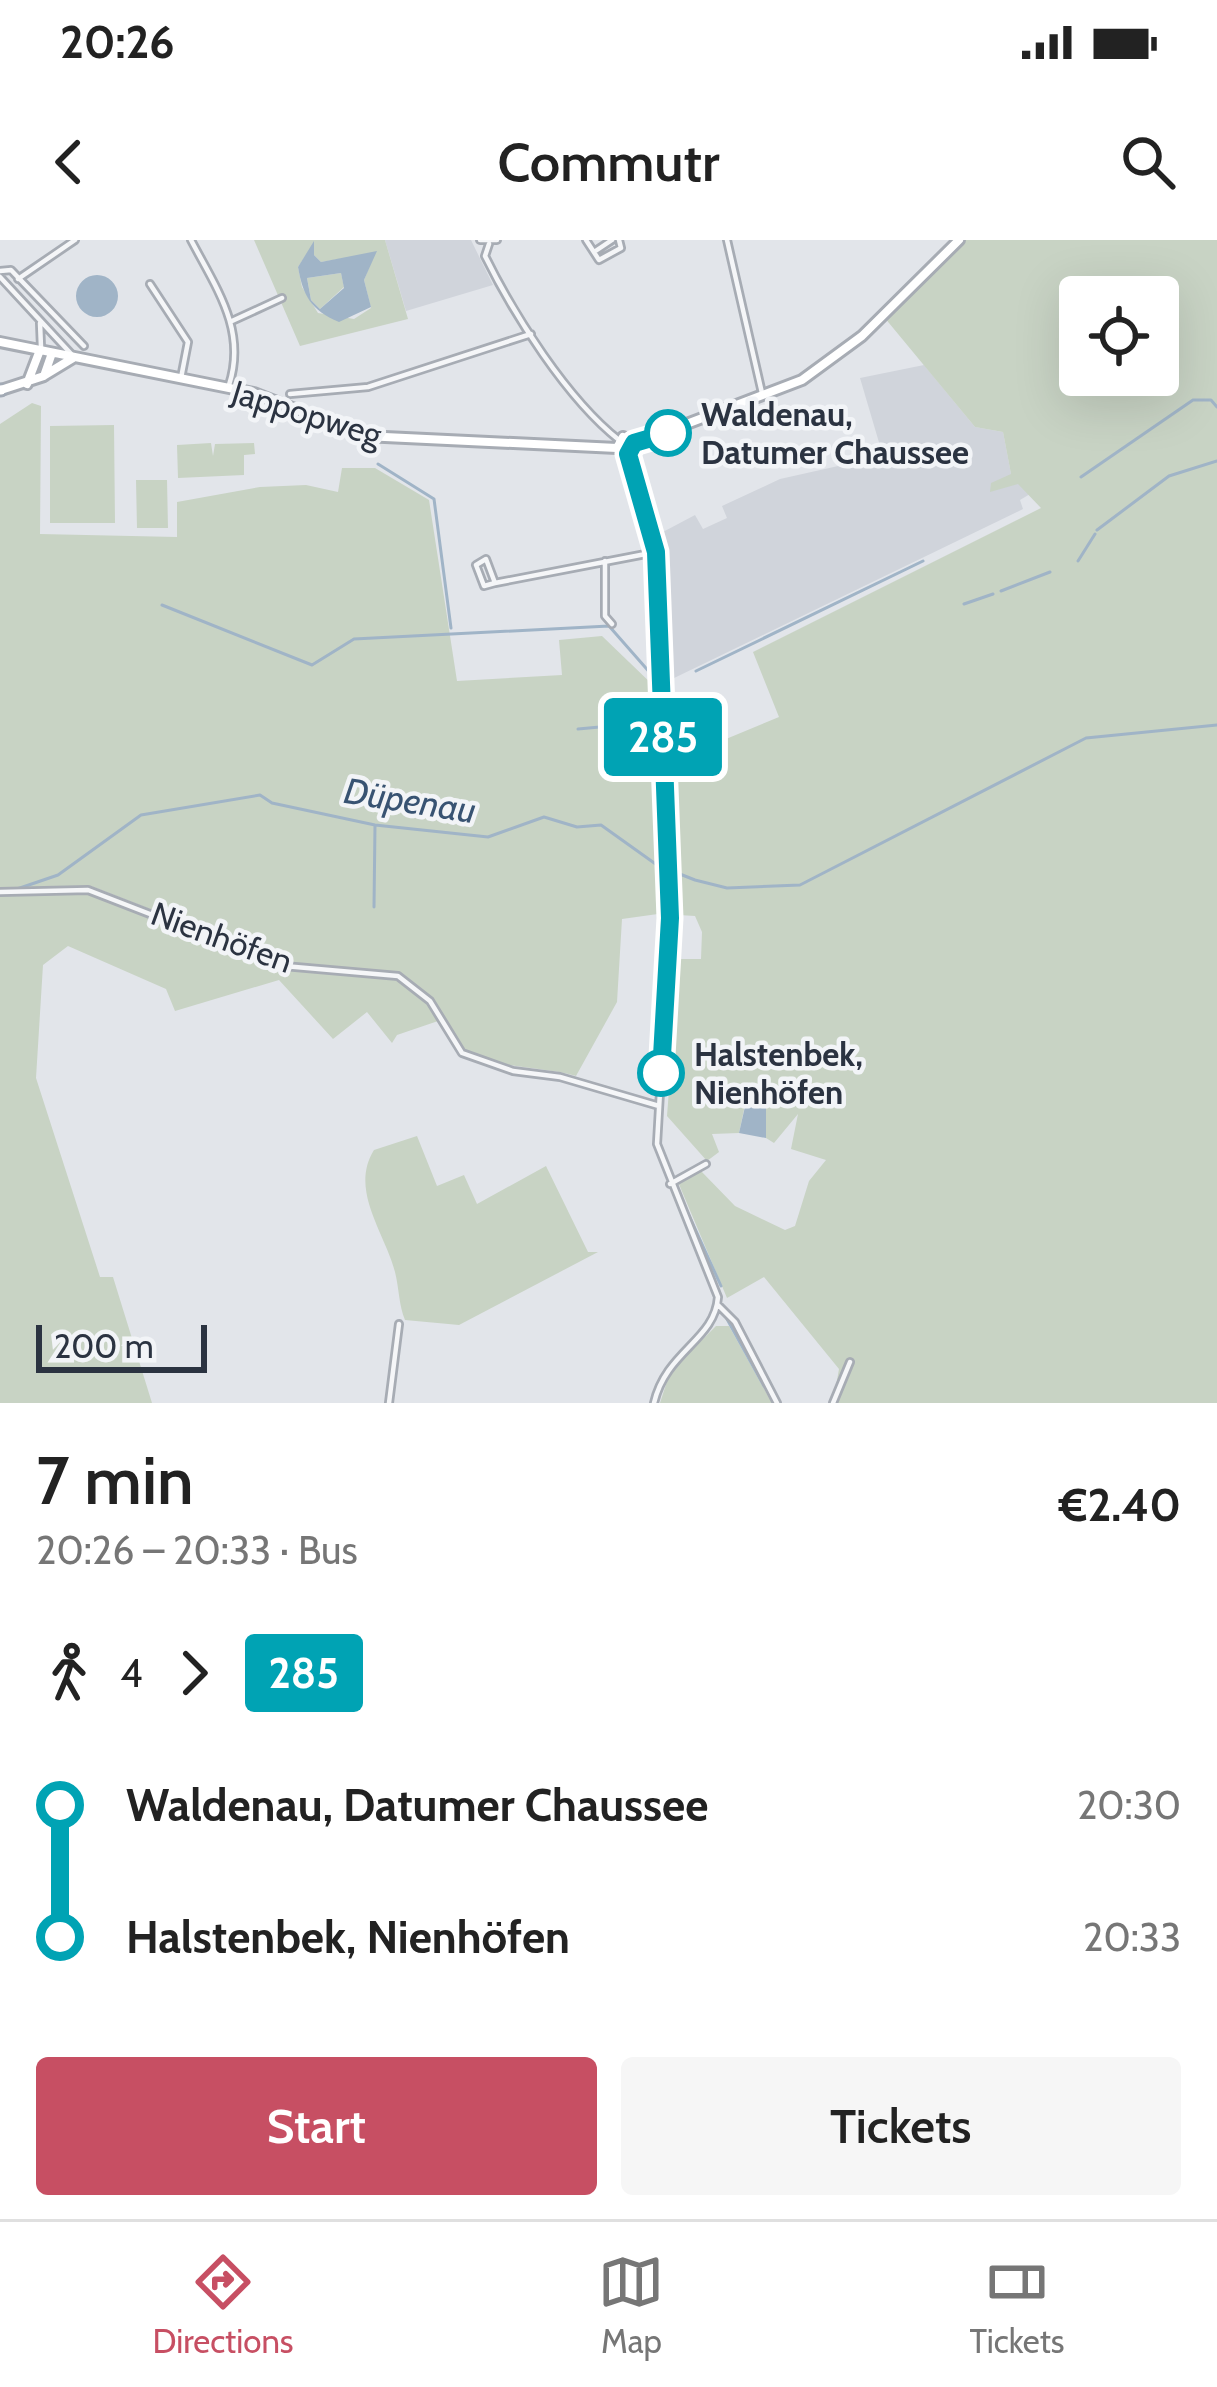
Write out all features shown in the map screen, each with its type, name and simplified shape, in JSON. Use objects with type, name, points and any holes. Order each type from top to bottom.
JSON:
[{"type":"street","points":[[17,279],[75,240]]},
{"type":"street","points":[[191,240],[232,321],[237,354],[229,388]]},
{"type":"street","points":[[480,240],[489,244]]},
{"type":"street","points":[[480,240],[531,334],[593,417],[628,454],[656,552],[670,955],[657,1144],[670,1184],[712,1274],[718,1305],[735,1322],[777,1403]]},
{"type":"street","points":[[485,254],[497,240]]},
{"type":"street","points":[[586,240],[594,252],[603,260],[621,248],[616,240],[594,252]]},
{"type":"street","points":[[727,240],[763,398]]},
{"type":"street","points":[[628,454],[634,443],[802,380],[862,336],[959,240]]},
{"type":"street","points":[[0,401],[0,390],[26,385],[74,357],[0,274],[10,271],[84,346]]},
{"type":"street","points":[[150,284],[188,342],[182,378]]},
{"type":"street","points":[[232,321],[282,298]]},
{"type":"street","points":[[26,385],[40,350],[39,318]]},
{"type":"street","points":[[44,376],[54,334]]},
{"type":"street","points":[[290,394],[368,387],[531,334]]},
{"type":"street","name":"Jappopweg","points":[[0,342],[229,388],[385,439],[618,444],[628,437],[634,443]]},
{"type":"street","points":[[495,584],[656,552]]},
{"type":"street","points":[[604,561],[605,616],[612,624]]},
{"type":"street","name":"Nienhöfen","points":[[3,892],[88,890],[284,966],[398,976],[430,1001],[456,1046],[470,1057],[659,1106]]},
{"type":"street","points":[[670,1184],[706,1164]]},
{"type":"street","points":[[654,1403],[665,1368],[705,1330],[718,1305]]},
{"type":"street","points":[[389,1403],[399,1324]]},
{"type":"street","points":[[833,1403],[850,1362]]},
{"type":"shaded area","points":[[385,240],[471,240],[493,285],[406,311]]},
{"type":"shaded area","points":[[924,365],[975,427],[1003,432],[1011,474],[1030,494],[1020,500],[1023,509],[670,680],[661,533],[695,515],[703,529],[727,518],[722,506],[780,479],[883,456],[860,378]]},
{"type":"green space","points":[[254,240],[385,240],[408,319],[300,346]],"holes":[[[314,243],[314,255],[321,262],[375,253],[364,280],[371,308],[354,319],[318,313],[302,287],[298,267]]]},
{"type":"green space","points":[[962,240],[1217,240],[1217,1403],[833,1403],[839,1369],[764,1277],[727,1298],[678,1182],[701,1171],[735,1206],[785,1230],[795,1226],[809,1181],[826,1160],[791,1149],[798,1114],[774,1143],[766,1138],[766,1104],[754,1103],[748,1091],[739,1133],[712,1134],[719,1152],[707,1161],[667,1116],[679,959],[701,959],[702,932],[695,916],[679,915],[673,761],[779,717],[753,652],[1041,508],[1018,484],[990,492],[991,483],[1011,474],[1003,432],[975,427],[884,317]]},
{"type":"green space","points":[[341,273],[344,287],[320,309],[311,300],[307,278]]},
{"type":"green space","points":[[32,403],[41,406],[40,534],[177,537],[177,502],[260,487],[306,485],[338,492],[342,468],[375,468],[429,500],[457,681],[562,675],[559,640],[602,636],[656,688],[665,913],[622,919],[617,1002],[576,1076],[481,1058],[465,1050],[441,1020],[397,1035],[392,1043],[367,1012],[333,1039],[279,980],[175,1011],[166,989],[68,946],[43,965],[36,1078],[100,1277],[113,1277],[152,1403],[0,1403],[0,424]],"holes":[[[91,886],[247,947],[246,953],[89,894]]]},
{"type":"green space","points":[[114,425],[115,523],[50,523],[50,426]]},
{"type":"green space","points":[[211,443],[213,456],[215,444],[254,443],[255,454],[244,455],[244,475],[178,478],[177,445]]},
{"type":"green space","points":[[136,480],[167,480],[168,528],[137,528]]},
{"type":"green space","points":[[417,1136],[437,1186],[464,1175],[477,1204],[546,1166],[588,1252],[598,1252],[459,1325],[405,1320],[365,1180],[374,1150]]},
{"type":"green space","points":[[716,1326],[729,1326],[772,1403],[660,1403],[670,1372]]},
{"type":"water","points":[[314,241],[314,255],[321,262],[377,251],[364,280],[371,307],[339,322],[329,317],[310,301],[298,267]],"holes":[[[341,273],[344,288],[320,309],[311,300],[307,278]]]},
{"type":"water","points":[[97,275],[112,281],[118,296],[112,311],[97,317],[82,311],[76,296],[82,281]]},
{"type":"water","points":[[749,1089],[754,1103],[766,1104],[766,1138],[739,1133]]},
{"type":"waterway","points":[[1081,477],[1193,400],[1211,400],[1217,407]]},
{"type":"waterway","points":[[1097,530],[1169,476],[1217,461]]},
{"type":"waterway","points":[[378,464],[434,499],[451,628]]},
{"type":"waterway","points":[[1078,561],[1095,534]]},
{"type":"waterway","points":[[696,671],[923,561]]},
{"type":"waterway","points":[[661,571],[664,658]]},
{"type":"waterway","points":[[1001,591],[1050,572]]},
{"type":"waterway","points":[[964,604],[993,594]]},
{"type":"waterway","points":[[162,605],[312,665],[354,639],[609,626],[652,675]]},
{"type":"waterway","points":[[578,729],[654,722]]},
{"type":"waterway","name":"Düpenau","points":[[17,889],[58,875],[141,815],[260,795],[272,803],[375,825],[488,837],[544,817],[577,827],[601,825],[657,865],[695,880],[727,888],[800,885],[1086,738],[1217,725]]},
{"type":"waterway","points":[[374,907],[375,825]]},
{"type":"waterway","points":[[677,1189],[721,1286]]},
{"type":"waterway","points":[[727,1319],[764,1386]]},
{"type":"bus line","name":"285","points":[[661,1073],[670,918],[656,552],[628,454],[634,443],[668,433]]},
{"type":"place","name":"Waldenau, Datumer Chaussee","points":[[668,433]]},
{"type":"place","name":"Halstenbek, Nienhöfen","points":[[661,1073]]}]
